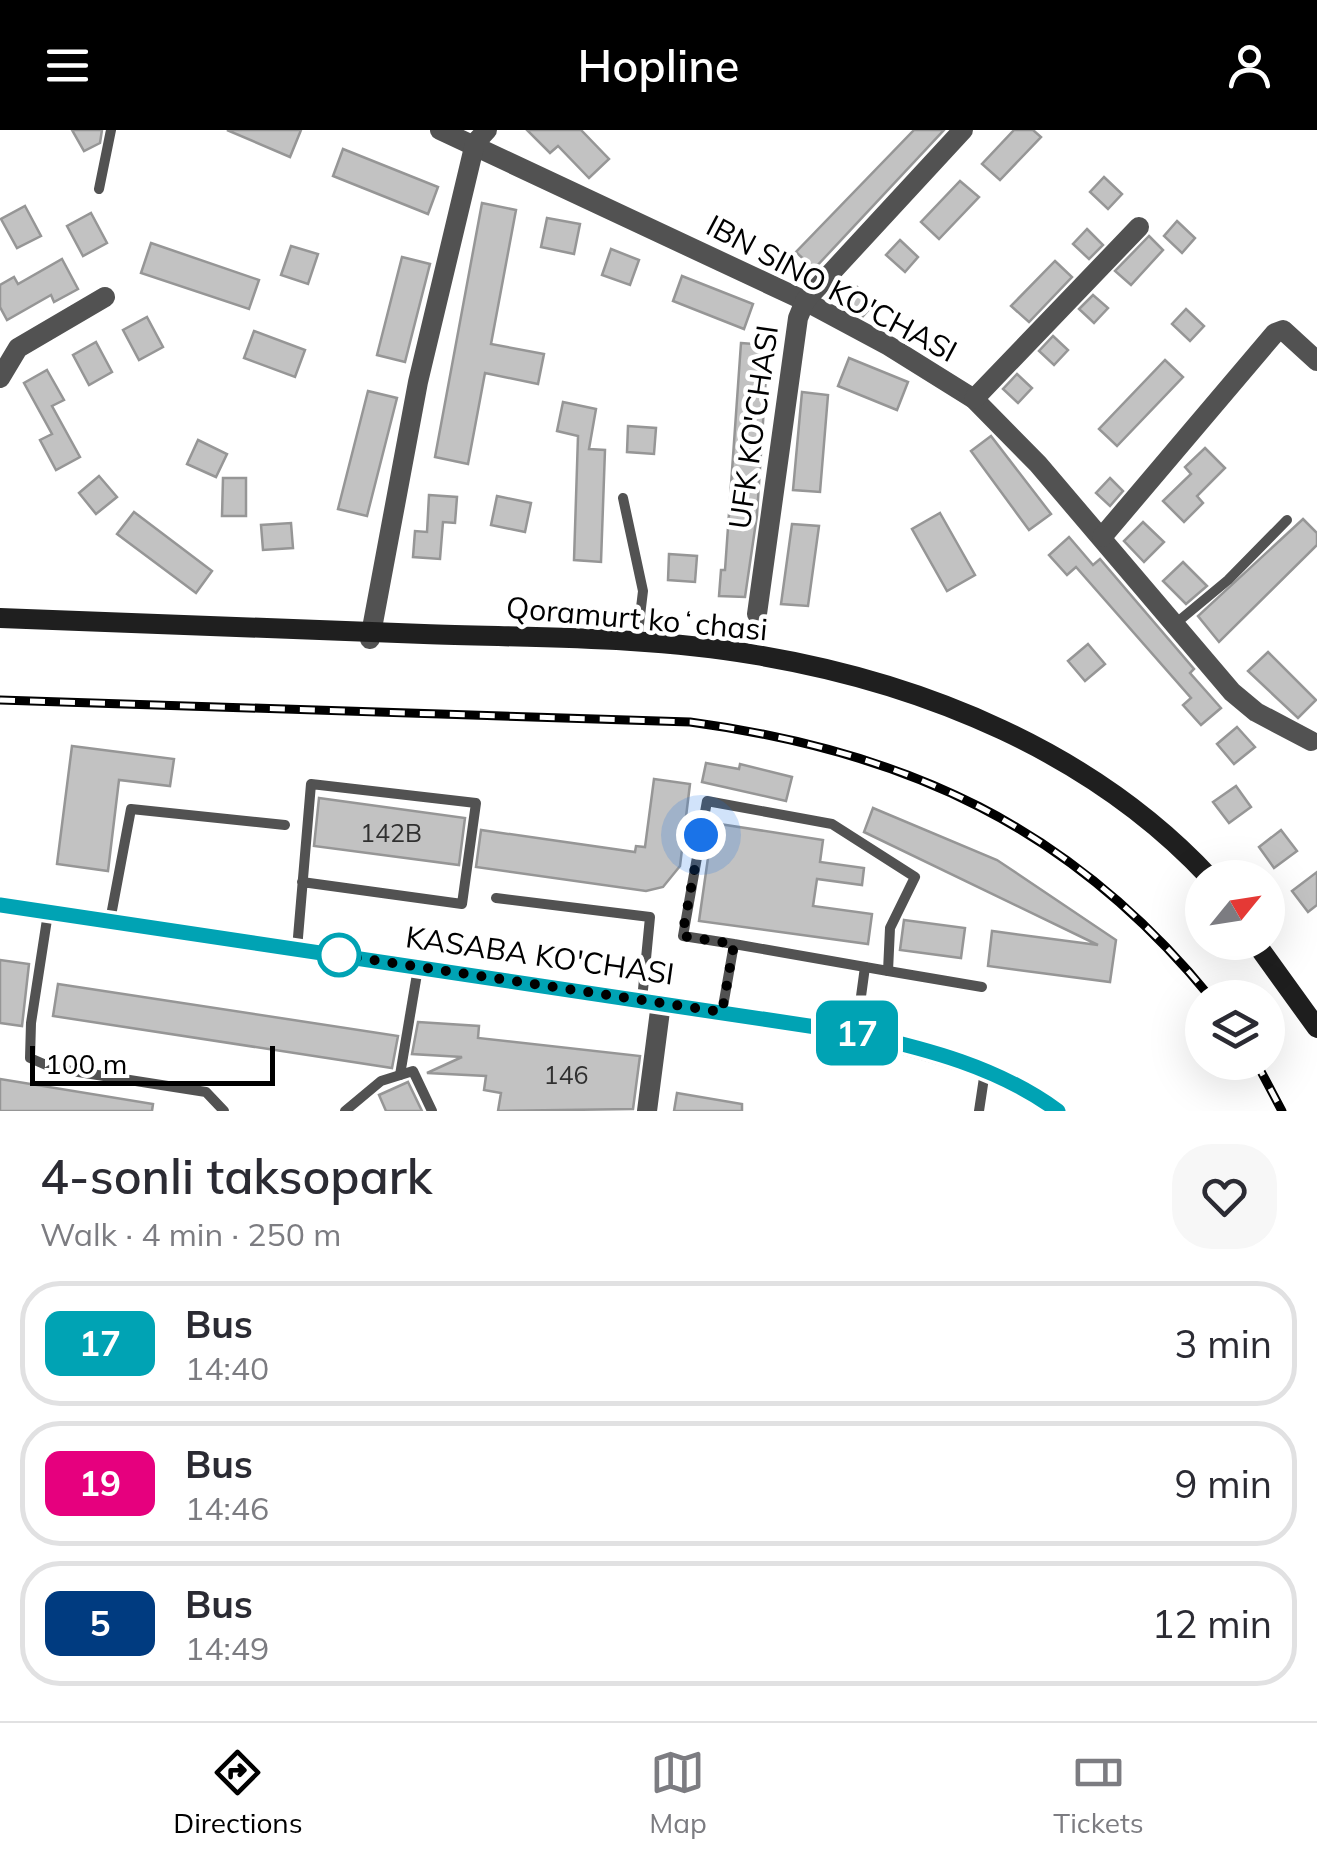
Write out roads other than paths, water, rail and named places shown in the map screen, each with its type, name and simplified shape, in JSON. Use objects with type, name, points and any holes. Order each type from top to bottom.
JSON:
[{"type":"main road","name":"Qoramurt koʻchasi","points":[[0,622],[636,642],[798,663],[955,710],[1043,750],[1148,818],[1191,860]]},
{"type":"main road","name":"Qoramurt koʻchasi","points":[[371,636],[678,654],[796,671],[873,691],[949,716],[1038,756],[1140,823],[1185,864]]},
{"type":"main road","points":[[1267,960],[1317,1028]]},
{"type":"main road","points":[[1278,960],[1317,1012]]},
{"type":"street","name":"IBN SINO KO'CHASI","points":[[440,130],[481,137],[805,301],[974,399],[1256,712],[1311,741]]},
{"type":"street","name":"UFK KO'CHASI","points":[[757,614],[790,352],[805,301],[962,130]]},
{"type":"street","points":[[371,636],[418,382],[481,137]]},
{"type":"street","points":[[974,399],[1139,227]]},
{"type":"street","points":[[0,378],[18,348],[105,297]]},
{"type":"street","points":[[1102,537],[1275,333],[1283,330],[1292,335],[1317,362]]},
{"type":"street","name":"KASABA KO'CHASI","points":[[0,905],[856,1033],[985,1070],[1025,1088],[1058,1111]]},
{"type":"street","points":[[647,1111],[651,1002]]},
{"type":"lane","points":[[100,189],[111,130]]},
{"type":"lane","points":[[622,498],[643,592],[636,642]]},
{"type":"lane","points":[[1175,624],[1228,580],[1287,520]]},
{"type":"lane","points":[[297,949],[302,882],[311,784],[476,803],[462,904],[302,882]]},
{"type":"lane","points":[[888,971],[890,928],[915,877],[832,824],[708,801],[682,936],[982,987]]},
{"type":"lane","points":[[110,921],[131,808],[285,825]]},
{"type":"lane","points":[[496,898],[650,916],[651,1002]]},
{"type":"lane","points":[[48,912],[30,1023],[30,1058],[53,1068],[206,1092],[224,1111]]},
{"type":"lane","points":[[722,1012],[734,944]]},
{"type":"lane","points":[[400,1076],[418,967]]},
{"type":"lane","points":[[856,1033],[865,967]]},
{"type":"lane","points":[[980,1111],[985,1070]]},
{"type":"lane","points":[[345,1111],[381,1082],[412,1072],[432,1111]]},
{"type":"railway","points":[[0,700],[690,722],[768,735],[842,753],[979,806],[1041,843],[1101,886],[1195,980]]},
{"type":"railway","points":[[1266,1080],[1282,1111]]}]
